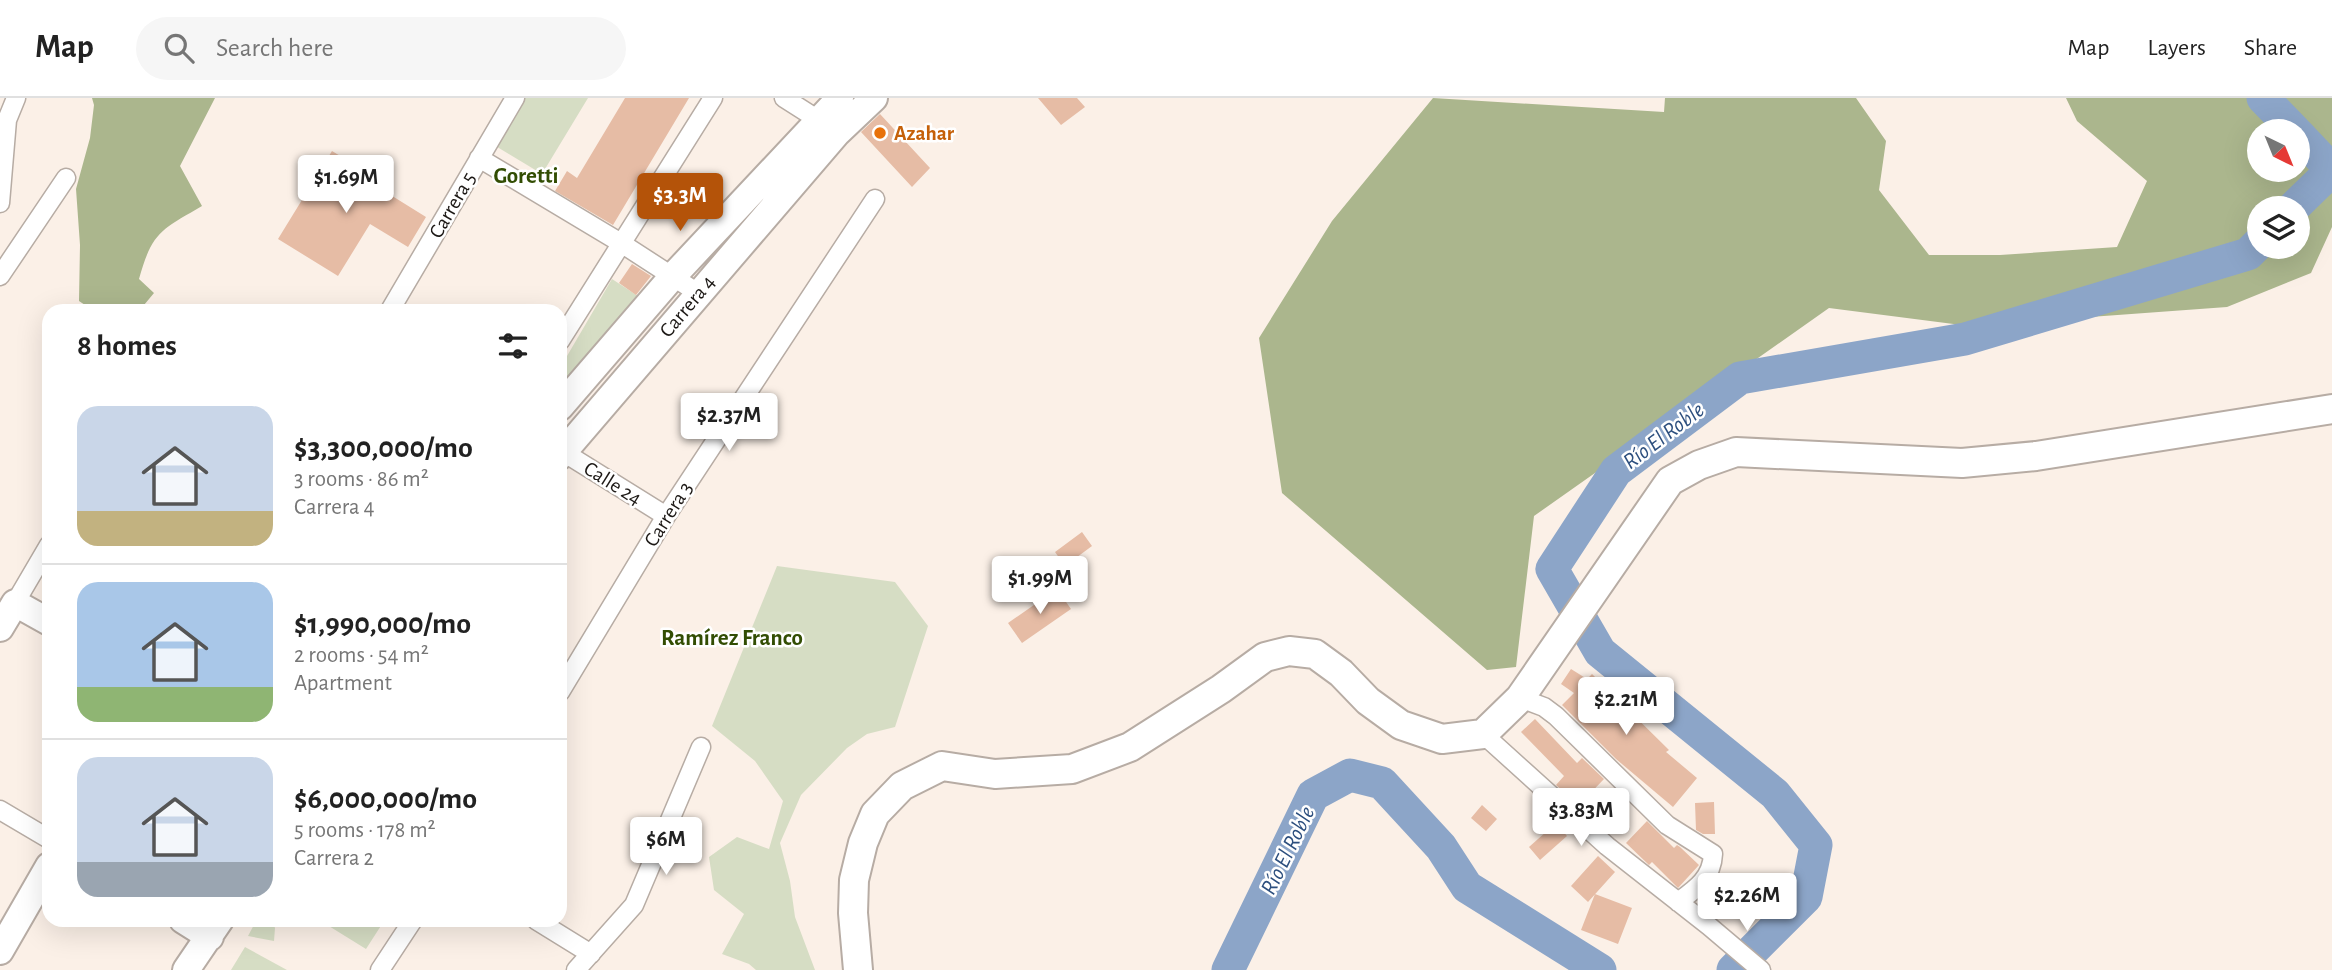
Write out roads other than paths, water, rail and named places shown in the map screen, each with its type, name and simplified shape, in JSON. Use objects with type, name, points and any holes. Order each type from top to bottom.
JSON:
[{"type":"main road","name":"Carrera 4","points":[[567,446],[698,293],[827,126],[840,98]]},
{"type":"main road","name":"Carrera 4","points":[[567,399],[673,276],[827,126],[874,98]]},
{"type":"main road","points":[[858,970],[853,880],[863,843],[875,814],[902,786],[942,766],[996,774],[1072,769],[1130,747],[1221,689],[1265,657],[1289,651],[1315,654],[1340,673],[1368,701],[1401,725],[1442,739],[1483,734],[1520,698],[1670,481],[1699,465],[1736,452],[1962,463],[2036,456],[2332,409]]},
{"type":"main road","points":[[0,628],[15,603],[42,618]]},
{"type":"main road","points":[[0,951],[42,878]]},
{"type":"main road","points":[[186,970],[215,929]]},
{"type":"street","points":[[0,203],[3,117],[16,98]]},
{"type":"street","name":"Carrera 5","points":[[394,304],[515,98]]},
{"type":"street","points":[[567,330],[713,98]]},
{"type":"street","points":[[784,98],[827,126]]},
{"type":"street","points":[[479,158],[621,243],[698,293]]},
{"type":"street","points":[[0,276],[66,178]]},
{"type":"street","name":"Carrera 3","points":[[567,680],[666,516],[875,199]]},
{"type":"street","name":"Calle 24","points":[[567,457],[666,516]]},
{"type":"street","points":[[15,603],[42,557]]},
{"type":"street","points":[[1520,698],[1544,707],[1556,716],[1667,825],[1713,854],[1713,866],[1702,884],[1678,902]]},
{"type":"street","points":[[1483,734],[1607,846],[1760,970]]},
{"type":"street","points":[[576,970],[634,905],[701,747]]},
{"type":"street","points":[[0,810],[42,835]]},
{"type":"street","points":[[380,970],[408,927]]},
{"type":"street","points":[[547,927],[591,954]]},
{"type":"waterway","name":"Río El Roble","points":[[2263,98],[2283,119]]},
{"type":"waterway","name":"Río El Roble","points":[[2305,196],[2332,170],[2310,147]]},
{"type":"waterway","name":"Río El Roble","points":[[1733,970],[1806,897],[1816,845],[1775,794],[1600,652],[1552,569],[1616,471],[1740,378],[1965,339],[2247,254]]},
{"type":"waterway","name":"Río El Roble","points":[[1228,970],[1313,795],[1350,775],[1382,783],[1441,847],[1467,887],[1600,970]]},
{"type":"place","name":"Azahar","points":[[880,133]]},
{"type":"district","name":"Goretti","points":[[526,175]]},
{"type":"district","name":"Ramírez Franco","points":[[732,637]]}]
